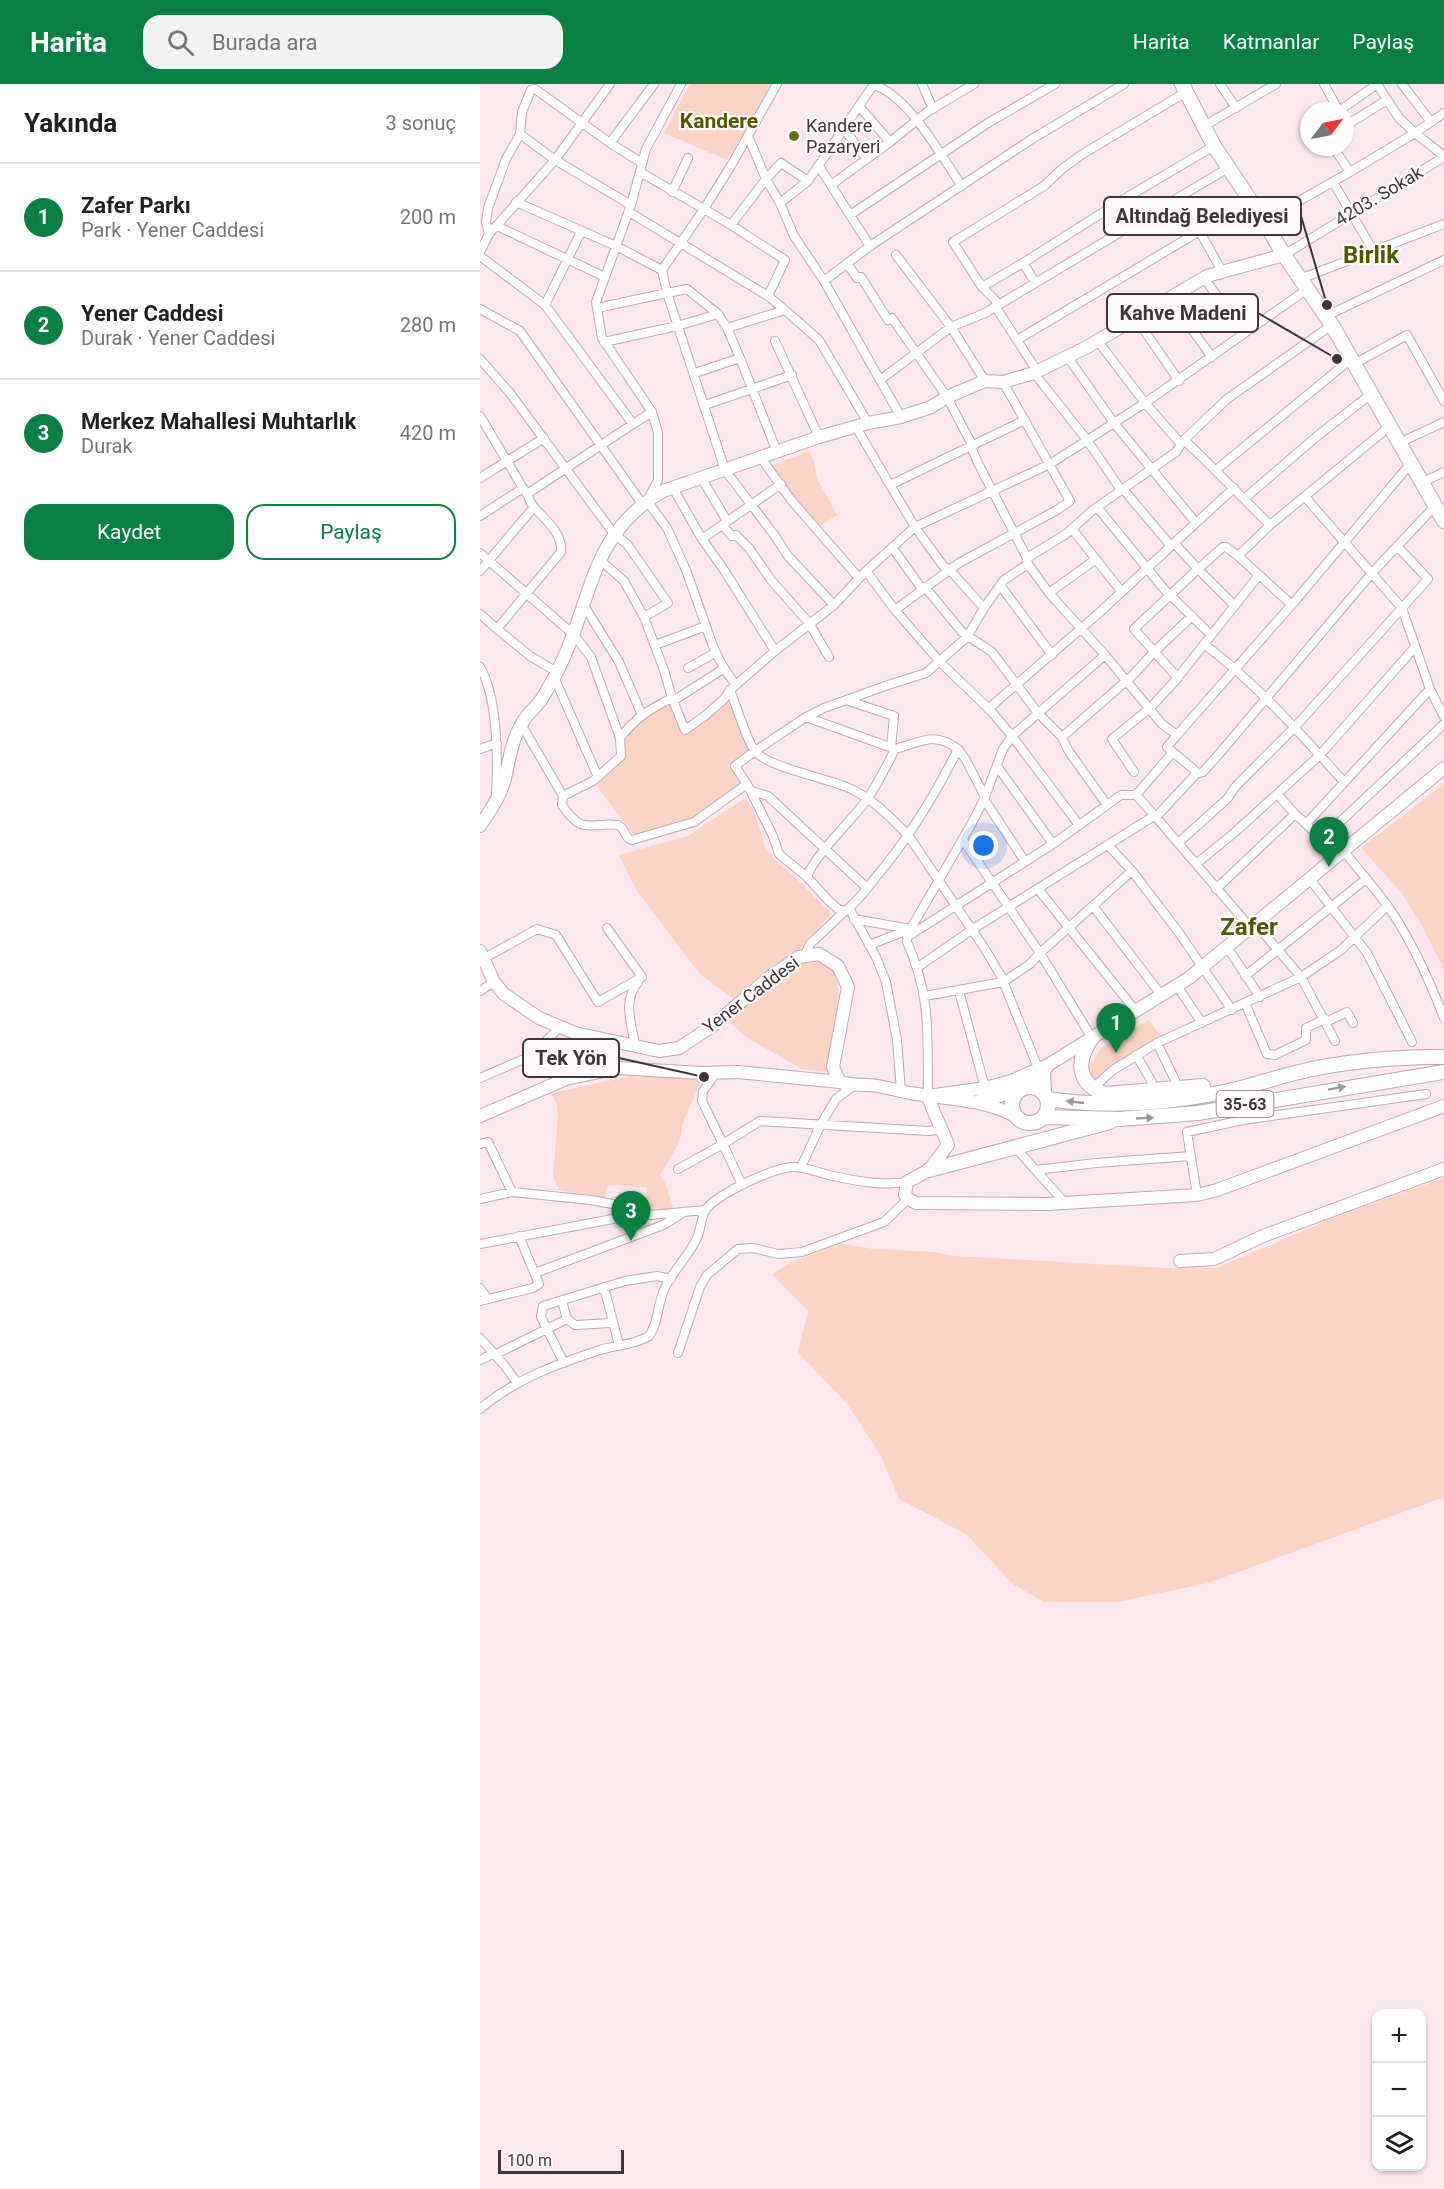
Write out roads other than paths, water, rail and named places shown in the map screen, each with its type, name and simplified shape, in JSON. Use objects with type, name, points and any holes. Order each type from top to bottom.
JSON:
[{"type":"main road","points":[[1184,88],[1214,146],[1303,285],[1329,321],[1444,521]]},
{"type":"main road","points":[[480,826],[496,800],[504,781],[507,761],[521,724],[542,698],[556,675],[574,635],[599,559],[614,534],[645,503],[672,488],[702,480],[819,437],[901,417],[931,407],[947,397],[986,381],[1003,382],[1036,372],[1097,340],[1204,278],[1284,255]]},
{"type":"main road","points":[[928,1096],[985,1088],[1011,1081],[1043,1068],[1135,1010],[1162,996],[1227,948],[1444,768]]},
{"type":"main road","name":"Yener Caddesi","points":[[482,955],[494,982],[504,994],[539,1018],[559,1028],[659,1051],[679,1048],[714,1025],[771,976],[805,954],[819,954],[838,966],[848,987],[833,1067],[840,1082]]},
{"type":"main road","points":[[1092,1038],[1084,1050],[1081,1068],[1084,1079],[1092,1089],[1105,1094],[1194,1087],[1236,1079],[1297,1072]]},
{"type":"main road","points":[[1420,1056],[1444,1052]]},
{"type":"main road","name":"35-63","points":[[1046,1097],[1078,1103],[1109,1104],[1171,1100],[1237,1089],[1297,1072],[1420,1056],[1444,1057]]},
{"type":"main road","points":[[480,1116],[566,1079],[618,1068],[738,1072],[840,1082],[853,1086],[869,1085],[928,1096],[975,1101],[1003,1110],[1027,1124],[1037,1123],[1044,1117],[1048,1108],[1043,1068]]},
{"type":"main road","points":[[1015,1116],[1012,1103],[1043,1068]]},
{"type":"main road","name":"35-63","points":[[1044,1117],[1120,1119],[1198,1113],[1444,1072]]},
{"type":"main road","points":[[1404,1077],[1444,1078]]},
{"type":"main road","points":[[975,1101],[1022,1089],[1037,1089],[1046,1097]]},
{"type":"main road","points":[[928,1096],[933,1114],[943,1129],[948,1145],[962,1162]]},
{"type":"main road","points":[[1120,1119],[929,1170],[907,1182],[905,1195],[916,1203],[1065,1203],[1197,1195],[1217,1190],[1444,1106]]},
{"type":"main road","points":[[929,1170],[948,1145]]},
{"type":"main road","points":[[1180,1261],[1214,1258],[1263,1236],[1444,1169]]},
{"type":"street","points":[[610,84],[555,160],[489,234],[480,254],[545,305],[633,424]]},
{"type":"street","points":[[610,143],[654,84]]},
{"type":"street","points":[[645,503],[658,480],[658,433],[652,412],[602,338],[596,302],[630,208],[646,149],[681,84]]},
{"type":"street","points":[[777,84],[704,209],[662,270],[677,326],[725,470],[788,556],[834,605]]},
{"type":"street","points":[[922,84],[933,109]]},
{"type":"street","points":[[831,185],[916,120],[974,84]]},
{"type":"street","points":[[850,215],[988,123],[1055,84]]},
{"type":"street","points":[[1220,84],[1236,108]]},
{"type":"street","points":[[1257,84],[1262,93]]},
{"type":"street","points":[[1204,126],[1276,84]]},
{"type":"street","points":[[1324,84],[1339,111],[1377,84],[1399,118],[1444,157]]},
{"type":"street","points":[[1402,84],[1431,122]]},
{"type":"street","points":[[780,203],[808,181],[874,85],[884,88],[905,105],[962,186]]},
{"type":"street","points":[[824,281],[870,246],[1118,85]]},
{"type":"street","points":[[1184,88],[1080,155],[1044,186],[953,242],[982,287],[997,305],[1036,372],[1122,490],[1172,545],[1235,606]]},
{"type":"street","points":[[489,234],[486,222],[488,208],[506,159],[520,134],[522,112],[531,90],[535,89],[610,143],[672,192],[731,225],[785,260],[768,296]]},
{"type":"street","points":[[1354,120],[1387,100]]},
{"type":"street","points":[[859,106],[890,142]]},
{"type":"street","points":[[1264,221],[1334,182],[1444,113]]},
{"type":"street","points":[[844,129],[867,159]]},
{"type":"street","points":[[520,134],[555,160],[682,244],[768,296],[819,340],[890,485],[915,527],[944,567],[949,569],[984,608]]},
{"type":"street","points":[[748,136],[794,236],[824,281],[901,417]]},
{"type":"street","points":[[982,287],[1214,146]]},
{"type":"street","points":[[1339,156],[1350,172]]},
{"type":"street","name":"4203. Sokak","points":[[1284,255],[1444,157]]},
{"type":"street","points":[[672,192],[688,158]]},
{"type":"street","points":[[731,225],[781,163],[808,181]]},
{"type":"street","points":[[819,166],[870,246]]},
{"type":"street","points":[[880,380],[951,327],[985,313],[1228,168]]},
{"type":"street","points":[[1334,182],[1374,252]]},
{"type":"street","points":[[1017,340],[1250,201]]},
{"type":"street","points":[[516,202],[616,246],[662,270]]},
{"type":"street","points":[[599,559],[624,581],[644,617],[685,730],[724,699],[733,687],[775,651],[834,605],[866,571],[915,527],[1050,464],[1179,381],[1244,333],[1303,285],[1374,252],[1444,224]]},
{"type":"street","points":[[497,226],[605,278]]},
{"type":"street","points":[[545,305],[581,232]]},
{"type":"street","points":[[1200,232],[1223,273]]},
{"type":"street","points":[[896,255],[951,327],[986,381]]},
{"type":"street","points":[[847,909],[838,909],[829,902],[807,878],[778,854],[773,836],[749,788],[735,766],[806,717],[824,708],[926,674],[967,637],[1000,585],[1097,507],[1176,452],[1182,442],[1227,399],[1329,321],[1444,260]]},
{"type":"street","points":[[1023,262],[1035,282]]},
{"type":"street","points":[[848,263],[857,278],[861,277],[888,320],[892,318],[947,397],[1028,561],[1049,593],[1105,655],[1162,724],[1177,735]]},
{"type":"street","points":[[1204,278],[1244,333]]},
{"type":"street","points":[[597,308],[687,290],[718,314],[740,358],[777,452]]},
{"type":"street","points":[[1169,298],[1212,357]]},
{"type":"street","points":[[480,309],[520,332],[645,503],[667,528],[686,570],[715,653],[733,687],[755,751],[770,761],[849,788],[867,799],[908,835],[973,929],[1003,982],[1043,1068]]},
{"type":"street","points":[[727,328],[785,310]]},
{"type":"street","points":[[604,342],[677,326],[718,314]]},
{"type":"street","points":[[1135,317],[1179,381]]},
{"type":"street","points":[[1216,470],[1353,362],[1407,335],[1444,401]]},
{"type":"street","points":[[1097,340],[1146,403],[1182,442],[1216,470],[1270,525]]},
{"type":"street","points":[[775,341],[819,437]]},
{"type":"street","points":[[1067,356],[1114,423],[1196,523]]},
{"type":"street","points":[[694,374],[740,358]]},
{"type":"street","points":[[480,359],[510,393],[614,534],[627,544],[668,603],[644,617]]},
{"type":"street","points":[[705,405],[792,375]]},
{"type":"street","points":[[895,610],[949,569],[1070,501],[1003,382]]},
{"type":"street","points":[[1244,499],[1371,394]]},
{"type":"street","points":[[480,516],[565,468],[652,412]]},
{"type":"street","points":[[480,416],[534,507],[549,522],[562,546],[561,552],[497,629]]},
{"type":"street","points":[[890,485],[1025,420]]},
{"type":"street","points":[[1399,443],[1444,422]]},
{"type":"street","points":[[1238,556],[1270,525],[1390,426]]},
{"type":"street","points":[[480,478],[544,438]]},
{"type":"street","points":[[761,458],[800,510],[859,578]]},
{"type":"street","points":[[1198,773],[1167,747],[1292,605],[1411,464]]},
{"type":"street","points":[[1421,483],[1444,472]]},
{"type":"street","points":[[702,480],[732,536],[736,535],[749,548],[771,580],[809,623],[829,657]]},
{"type":"street","points":[[702,539],[781,484]]},
{"type":"street","points":[[672,488],[702,539],[775,651]]},
{"type":"street","points":[[988,709],[1052,655],[1234,488]]},
{"type":"street","points":[[1305,497],[1402,608],[1430,689],[1444,717]]},
{"type":"street","points":[[918,967],[973,929],[1155,817],[1214,760],[1372,573],[1435,506]]},
{"type":"street","points":[[480,571],[534,507]]},
{"type":"street","points":[[1097,507],[1146,569],[1211,635]]},
{"type":"street","points":[[1072,529],[1121,591]]},
{"type":"street","points":[[1178,843],[1227,799],[1236,786],[1295,727],[1428,579],[1397,546]]},
{"type":"street","points":[[892,547],[967,637],[992,652],[1038,713],[1062,737],[1068,750],[1107,805]]},
{"type":"street","points":[[1178,678],[1134,629],[1223,547],[1238,556],[1292,605]]},
{"type":"street","points":[[480,553],[574,635],[591,657],[620,738],[621,756],[598,777],[563,796]]},
{"type":"street","points":[[1049,593],[1096,559]]},
{"type":"street","points":[[866,571],[895,610],[940,662],[1012,736],[1078,825]]},
{"type":"street","points":[[1134,772],[1112,739],[1150,708],[1178,678],[1259,575]]},
{"type":"street","points":[[1000,585],[1052,655]]},
{"type":"street","points":[[583,604],[619,662],[642,715]]},
{"type":"street","points":[[480,614],[556,675],[598,777]]},
{"type":"street","points":[[1062,737],[1127,681],[1192,616]]},
{"type":"street","points":[[655,645],[706,626]]},
{"type":"street","points":[[1204,644],[1236,668],[1267,698],[1344,782]]},
{"type":"street","points":[[1196,864],[1217,848],[1320,755],[1415,646]]},
{"type":"street","points":[[688,668],[715,653]]},
{"type":"street","points":[[928,1096],[928,1033],[925,996],[918,967],[907,942],[908,933],[938,878],[963,840],[985,798],[1003,749],[1012,736],[1105,655]]},
{"type":"street","points":[[480,667],[487,680],[497,743],[496,800]]},
{"type":"street","points":[[620,738],[642,715],[723,669]]},
{"type":"street","points":[[1306,824],[1430,689]]},
{"type":"street","points":[[807,878],[826,849],[867,799],[893,748],[894,716],[845,700]]},
{"type":"street","points":[[806,717],[893,748],[934,738],[946,741],[958,749],[966,760],[985,798],[1024,860]]},
{"type":"street","points":[[521,724],[563,796],[562,805],[581,826],[618,825],[632,840],[694,822],[749,788]]},
{"type":"street","points":[[1278,794],[1295,814],[1322,839],[1444,724]]},
{"type":"street","points":[[480,748],[497,743]]},
{"type":"street","points":[[805,954],[810,944],[867,888],[919,822],[958,749]]},
{"type":"street","points":[[1136,795],[1173,752]]},
{"type":"street","points":[[998,766],[1053,844]]},
{"type":"street","points":[[749,788],[768,796],[867,888]]},
{"type":"street","points":[[869,945],[908,933],[1053,844],[1121,795],[1136,795],[1216,889],[1301,977],[1335,1041]]},
{"type":"street","points":[[1216,889],[1295,814]]},
{"type":"street","points":[[963,840],[1007,908],[1040,953],[1092,1038]]},
{"type":"street","points":[[1108,844],[1132,871],[1232,1010]]},
{"type":"street","points":[[1343,850],[1387,906],[1408,940],[1444,1018]]},
{"type":"street","points":[[925,996],[1003,982],[1030,964],[1132,871]]},
{"type":"street","points":[[1309,878],[1355,937],[1380,977],[1412,1041]]},
{"type":"street","points":[[1245,976],[1366,879]]},
{"type":"street","points":[[1038,889],[1135,1010]]},
{"type":"street","points":[[1093,906],[1162,996]]},
{"type":"street","points":[[1092,1089],[1113,1070],[1156,1043],[1301,977],[1341,950],[1387,906]]},
{"type":"street","points":[[847,909],[869,945],[886,982],[897,1041],[902,1091]]},
{"type":"street","points":[[854,919],[908,933]]},
{"type":"street","points":[[607,928],[642,977]]},
{"type":"street","points":[[482,955],[537,929],[556,935],[598,1002],[642,977]]},
{"type":"street","points":[[1227,948],[1260,997]]},
{"type":"street","points":[[635,1046],[628,1011],[632,990],[642,977]]},
{"type":"street","points":[[480,991],[494,982]]},
{"type":"street","points":[[1177,986],[1202,1023]]},
{"type":"street","points":[[959,991],[985,1088]]},
{"type":"street","points":[[1245,1004],[1268,1054],[1275,1055],[1306,1040],[1306,1028],[1347,1012],[1353,1023]]},
{"type":"street","points":[[480,1078],[531,1056],[559,1028]]},
{"type":"street","points":[[1156,1043],[1175,1080]]},
{"type":"street","points":[[1136,1055],[1152,1082]]},
{"type":"street","points":[[716,1073],[703,1091],[702,1101],[742,1185]]},
{"type":"street","points":[[801,1167],[821,1124],[836,1099],[853,1086]]},
{"type":"street","points":[[1197,1195],[1187,1132],[1243,1120],[1426,1094]]},
{"type":"street","points":[[678,1169],[760,1121],[928,1131],[943,1129]]},
{"type":"street","points":[[480,1144],[489,1142],[512,1192]]},
{"type":"street","points":[[1016,1147],[1065,1203]]},
{"type":"street","points":[[1036,1170],[1191,1156]]},
{"type":"street","points":[[480,1408],[516,1383],[564,1363],[649,1336],[664,1288],[696,1239],[705,1210],[713,1202],[742,1185],[769,1172],[791,1167],[801,1167],[870,1183],[907,1182]]},
{"type":"street","points":[[480,1199],[512,1192],[591,1200],[651,1214]]},
{"type":"street","points":[[678,1353],[704,1281],[717,1265],[738,1249],[753,1248],[778,1254],[802,1252],[884,1222],[908,1199]]},
{"type":"street","points":[[480,1244],[618,1218],[705,1210]]},
{"type":"street","points":[[535,1273],[663,1225],[684,1213]]},
{"type":"street","points":[[480,1288],[483,1300],[533,1288],[539,1284],[519,1236]]},
{"type":"street","points":[[564,1363],[541,1317],[543,1306],[604,1287],[657,1276],[671,1279]]},
{"type":"street","points":[[604,1287],[619,1345]]},
{"type":"street","points":[[562,1301],[567,1319],[575,1325],[612,1323]]},
{"type":"street","points":[[480,1360],[567,1319]]},
{"type":"street","points":[[480,1338],[505,1366],[516,1383]]},
{"type":"place","name":"Kandere Pazaryeri","points":[[794,136]]},
{"type":"place","name":"Altındağ Belediyesi","points":[[1327,305]]},
{"type":"place","name":"Kahve Madeni","points":[[1337,359]]},
{"type":"place","name":"Yener Caddesi","points":[[1329,867]]},
{"type":"place","name":"Zafer Parkı","points":[[1116,1053]]},
{"type":"place","name":"Tek Yön","points":[[704,1077]]},
{"type":"place","name":"Merkez Mahallesi Muhtarlık","points":[[631,1241]]},
{"type":"district","name":"Kandere","points":[[719,121]]},
{"type":"district","name":"Birlik","points":[[1371,255]]},
{"type":"district","name":"Zafer","points":[[1249,927]]}]
